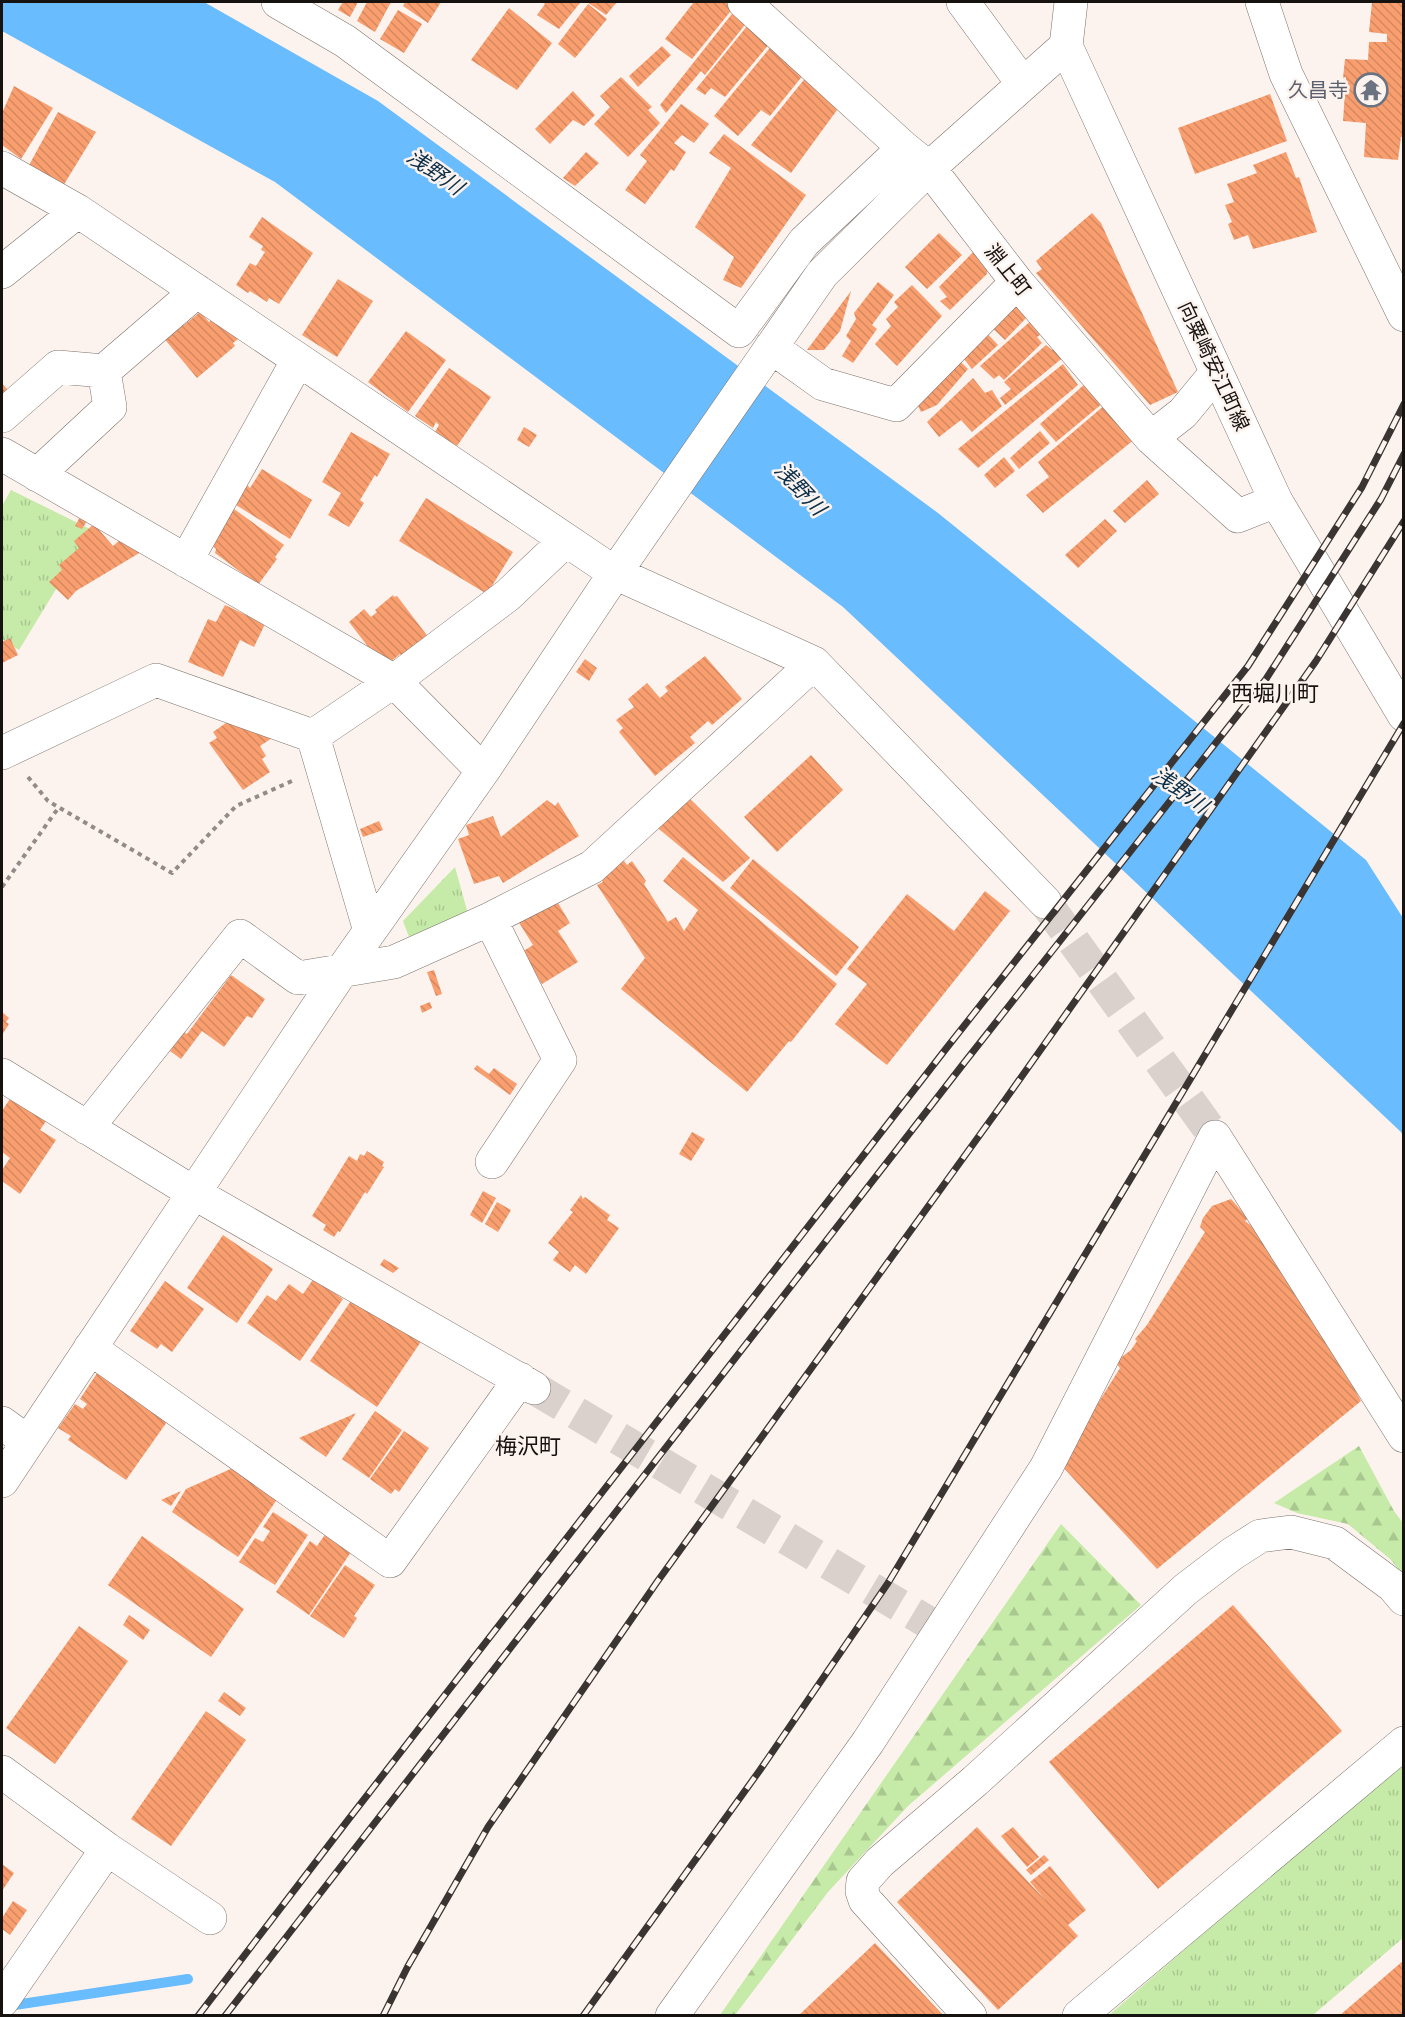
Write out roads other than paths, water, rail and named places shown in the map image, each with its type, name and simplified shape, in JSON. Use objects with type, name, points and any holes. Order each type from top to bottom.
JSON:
[{"type":"street","points":[[278,2],[345,41],[739,331],[804,242],[916,158],[1023,84],[1066,46],[1071,2]]},
{"type":"street","name":"淵上町","points":[[744,2],[916,158],[1017,282],[1151,438],[1238,516],[1276,501]]},
{"type":"street","points":[[963,2],[1023,84]]},
{"type":"street","points":[[1262,2],[1286,74],[1404,315]]},
{"type":"street","name":"向粟崎安江町線","points":[[1066,46],[1276,501],[1404,715]]},
{"type":"street","points":[[2,1481],[341,972],[483,771],[615,573],[771,347],[822,274],[916,158]]},
{"type":"street","points":[[2,168],[78,211],[615,573],[814,663],[1045,902]]},
{"type":"street","points":[[2,272],[78,211]]},
{"type":"street","points":[[771,347],[823,384],[896,405],[1017,282]]},
{"type":"street","points":[[2,416],[58,367],[104,371],[197,291]]},
{"type":"street","points":[[186,561],[298,360]]},
{"type":"street","points":[[37,475],[110,407],[104,371]]},
{"type":"street","points":[[1151,438],[1183,413],[1216,373]]},
{"type":"street","points":[[2,454],[394,681],[483,771]]},
{"type":"street","points":[[313,736],[394,681],[508,594],[566,540]]},
{"type":"street","points":[[87,1128],[240,936],[298,978],[394,962],[490,919],[592,867],[814,663]]},
{"type":"street","points":[[4,752],[156,680],[313,736]]},
{"type":"street","points":[[313,736],[370,931]]},
{"type":"street","points":[[490,919],[560,1060],[492,1162]]},
{"type":"street","points":[[2,1075],[194,1193],[527,1384],[390,1561],[90,1348]]},
{"type":"street","points":[[672,2016],[868,1742],[1046,1468],[1215,1137],[1404,1436]]},
{"type":"street","points":[[2,1423],[28,1442]]},
{"type":"street","points":[[970,2016],[865,1900],[862,1891],[863,1881],[880,1862],[975,1781],[1186,1589],[1260,1536],[1291,1532],[1335,1543],[1393,1586],[1404,1599]]},
{"type":"street","points":[[1078,2016],[1404,1743]]},
{"type":"street","points":[[2,1772],[107,1849],[210,1918]]},
{"type":"street","points":[[2,2001],[107,1849]]},
{"type":"water","name":"浅野川","points":[[2,2],[204,2],[378,101],[938,513],[1366,860],[1403,918],[1403,1136],[843,607],[275,182],[2,31]]},
{"type":"waterway","points":[[8,2006],[188,1979]]},
{"type":"tunnel","points":[[1045,902],[1215,1137]]},
{"type":"tunnel","points":[[534,1388],[941,1630]]},
{"type":"railway","points":[[198,2016],[945,1050],[1248,666],[1362,487],[1404,404]]},
{"type":"railway","points":[[225,2016],[964,1063],[1266,679],[1381,499],[1404,454]]},
{"type":"railway","points":[[383,2016],[408,1966],[488,1827],[657,1582],[1005,1100],[1316,661],[1404,521]]},
{"type":"railway","points":[[583,2016],[760,1770],[888,1583],[1404,723]]},
{"type":"place","name":"久昌寺","points":[[1371,90]]},
{"type":"district","name":"西堀川町","points":[[1275,693]]},
{"type":"district","name":"梅沢町","points":[[528,1446]]}]
